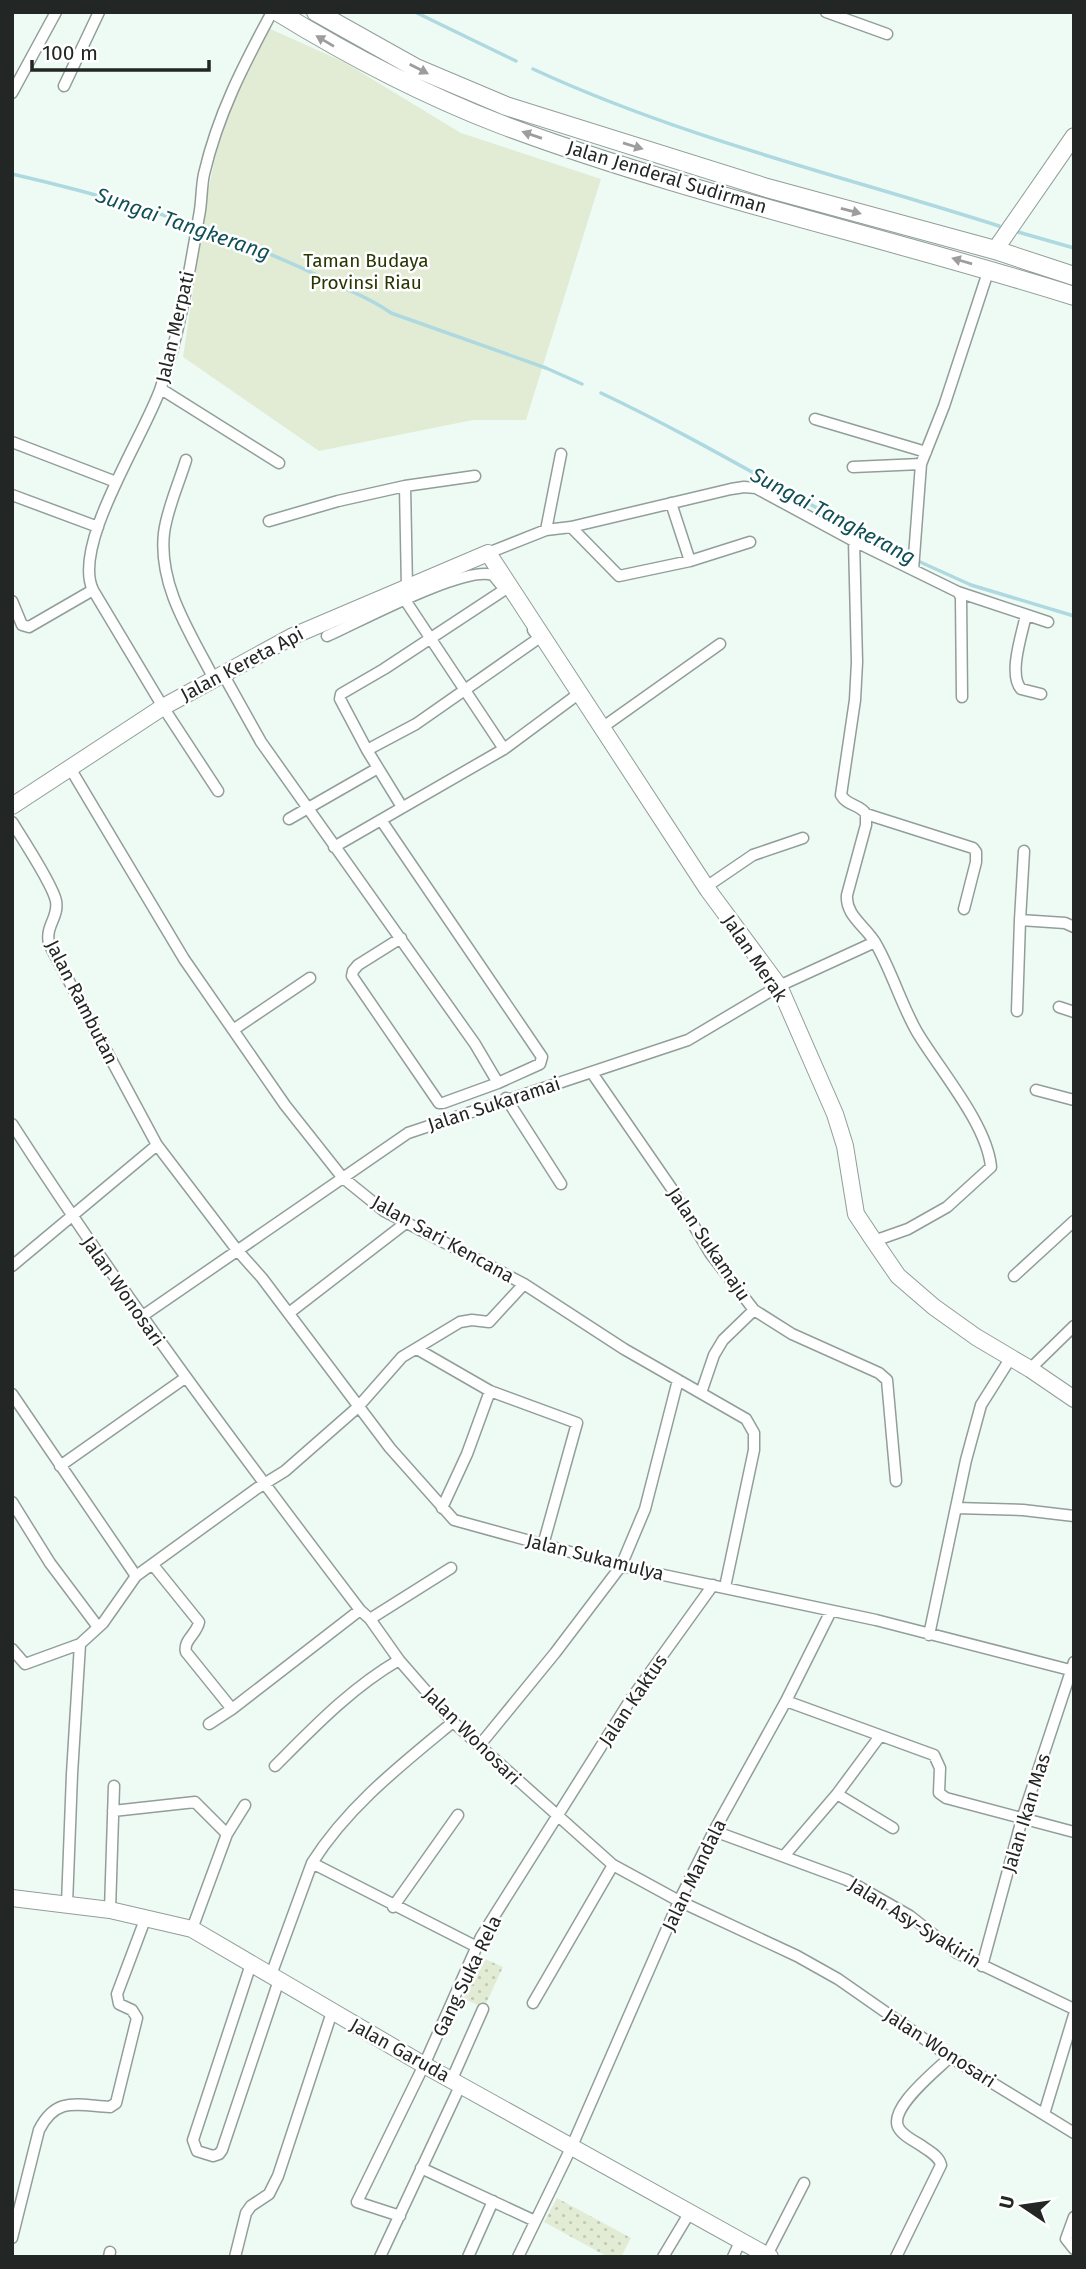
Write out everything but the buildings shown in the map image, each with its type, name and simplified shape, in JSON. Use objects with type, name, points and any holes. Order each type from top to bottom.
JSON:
[{"type":"main road","name":"Jalan Jenderal Sudirman","points":[[278,12],[346,54],[499,123],[660,176],[989,269],[1074,296]]},
{"type":"main road","name":"Jalan Jenderal Sudirman","points":[[316,12],[416,68],[506,106],[767,188],[995,250],[1074,276]]},
{"type":"street","points":[[12,93],[56,12]]},
{"type":"street","points":[[64,86],[99,12]]},
{"type":"street","name":"Jalan Merpati","points":[[218,791],[163,707],[93,590],[88,571],[98,527],[116,482],[161,389],[192,254],[204,175],[232,88],[272,12]]},
{"type":"street","points":[[826,12],[887,34]]},
{"type":"street","points":[[995,250],[1074,136]]},
{"type":"street","points":[[913,570],[921,464],[944,406],[989,269]]},
{"type":"street","points":[[161,389],[279,463]]},
{"type":"street","points":[[816,419],[926,452]]},
{"type":"street","points":[[12,442],[116,482]]},
{"type":"street","points":[[546,530],[561,454]]},
{"type":"street","points":[[186,460],[164,530],[164,557],[173,598],[218,676],[261,742],[475,1044],[498,1083]]},
{"type":"street","points":[[853,467],[921,464]]},
{"type":"street","points":[[269,521],[338,501],[405,486],[475,476]]},
{"type":"street","points":[[405,486],[406,594],[430,638],[504,749]]},
{"type":"street","points":[[488,553],[546,530],[571,527],[731,489],[752,488],[958,593],[1048,622]]},
{"type":"street","points":[[12,495],[98,527]]},
{"type":"street","points":[[671,503],[690,561]]},
{"type":"street","points":[[571,527],[619,576],[690,561],[750,542]]},
{"type":"street","points":[[853,541],[857,662],[855,700],[840,791],[844,800],[863,809],[866,825],[846,900],[849,910],[876,942],[916,1030],[978,1128],[990,1157],[991,1167],[947,1207],[908,1229],[874,1241]]},
{"type":"street","name":"Jalan Kereta Api","points":[[12,806],[163,707],[218,676],[318,624],[406,594],[488,553]]},
{"type":"street","name":"Jalan Merak","points":[[488,553],[706,887],[779,986],[835,1114],[845,1146],[856,1214],[898,1276],[934,1307],[1074,1399]]},
{"type":"street","points":[[327,636],[406,594],[477,573],[493,575],[538,638],[416,724],[367,750]]},
{"type":"street","points":[[12,601],[22,625],[29,628],[93,590]]},
{"type":"street","points":[[402,807],[367,750],[340,699],[341,694],[504,590]]},
{"type":"street","points":[[958,593],[961,597],[962,697]]},
{"type":"street","points":[[1026,615],[1016,663],[1016,683],[1021,690],[1041,694]]},
{"type":"street","points":[[603,727],[720,644]]},
{"type":"street","points":[[334,847],[504,749],[580,692]]},
{"type":"street","name":"Jalan Sari Kencana","points":[[70,768],[184,959],[285,1105],[342,1177],[384,1210],[524,1284],[624,1349],[746,1419],[754,1433],[754,1450],[725,1587]]},
{"type":"street","points":[[289,819],[378,768]]},
{"type":"street","points":[[866,814],[973,848],[976,862],[964,909]]},
{"type":"street","points":[[381,820],[542,1057],[540,1064],[498,1083],[439,1103],[352,976],[358,965],[401,938]]},
{"type":"street","name":"Jalan Rambutan","points":[[12,822],[55,898],[55,916],[47,935],[49,944],[156,1145],[237,1250]]},
{"type":"street","points":[[706,887],[753,855],[803,838]]},
{"type":"street","points":[[1017,1012],[1024,851]]},
{"type":"street","points":[[1020,920],[1065,923],[1074,927]]},
{"type":"street","name":"Jalan Sukaramai","points":[[141,1317],[408,1133],[506,1098],[592,1073],[688,1040],[779,986],[876,942]]},
{"type":"street","points":[[233,1030],[310,978]]},
{"type":"street","points":[[1059,1007],[1074,1012]]},
{"type":"street","name":"Jalan Sukamaju","points":[[592,1073],[672,1189],[710,1254],[754,1310],[792,1334],[879,1373],[887,1380],[896,1481]]},
{"type":"street","points":[[1036,1090],[1074,1100]]},
{"type":"street","points":[[506,1098],[561,1184]]},
{"type":"street","name":"Jalan Wonosari","points":[[12,1124],[72,1217],[185,1378],[399,1660],[453,1723],[613,1865],[679,1901],[797,1956],[838,1979],[950,2057],[1074,2133]]},
{"type":"street","points":[[12,1266],[156,1145]]},
{"type":"street","points":[[1014,1276],[1074,1221]]},
{"type":"street","points":[[289,1313],[407,1222]]},
{"type":"street","name":"Jalan Sukamulya","points":[[237,1250],[289,1313],[358,1407],[454,1520],[621,1566],[725,1587],[1073,1668]]},
{"type":"street","points":[[12,1649],[25,1664],[80,1644],[98,1628],[136,1576],[285,1471],[358,1407],[402,1357],[460,1322],[489,1322],[524,1284]]},
{"type":"street","points":[[701,1392],[714,1355],[723,1340],[754,1310]]},
{"type":"street","points":[[1030,1369],[1074,1326]]},
{"type":"street","points":[[417,1349],[490,1391],[577,1423],[543,1545]]},
{"type":"street","points":[[929,1635],[981,1405],[1010,1359]]},
{"type":"street","points":[[60,1466],[185,1378]]},
{"type":"street","points":[[479,1746],[621,1566],[645,1509],[678,1380]]},
{"type":"street","points":[[442,1508],[467,1454],[490,1391]]},
{"type":"street","points":[[12,1394],[136,1576]]},
{"type":"street","points":[[12,1502],[50,1563],[98,1628]]},
{"type":"street","points":[[956,1508],[1023,1510],[1074,1516]]},
{"type":"street","points":[[153,1565],[199,1622],[198,1628],[186,1644],[186,1652],[232,1709]]},
{"type":"street","points":[[370,1619],[451,1567]]},
{"type":"street","name":"Jalan Kaktus","points":[[557,1817],[631,1699],[713,1585]]},
{"type":"street","points":[[209,1724],[360,1609]]},
{"type":"street","name":"Jalan Mandala","points":[[518,2257],[572,2146],[679,1901],[831,1611]]},
{"type":"street","points":[[67,1904],[80,1644]]},
{"type":"street","points":[[275,1766],[338,1703],[373,1675],[399,1660]]},
{"type":"street","name":"Jalan Ikan Mas","points":[[982,1966],[1022,1819],[1073,1668]]},
{"type":"street","points":[[786,1701],[934,1755],[940,1768],[941,1796],[1074,1832]]},
{"type":"street","points":[[251,1964],[193,2140],[197,2151],[213,2156],[222,2150],[312,1863],[345,1819],[379,1783],[453,1723]]},
{"type":"street","points":[[784,1856],[837,1794],[880,1736]]},
{"type":"street","points":[[110,1910],[114,1786]]},
{"type":"street","points":[[837,1794],[893,1828]]},
{"type":"street","points":[[113,1811],[195,1801],[227,1834]]},
{"type":"street","points":[[192,1929],[227,1834],[245,1805]]},
{"type":"street","points":[[393,1907],[458,1815]]},
{"type":"street","name":"Gang Suka Rela","points":[[400,2216],[357,2202],[424,2065],[477,1947],[557,1817]]},
{"type":"street","name":"Jalan Asy-Syakirin","points":[[714,1830],[848,1880],[910,1916],[957,1953],[1074,2009]]},
{"type":"street","points":[[312,1863],[393,1907],[477,1947]]},
{"type":"street","points":[[533,2003],[613,1865]]},
{"type":"street","name":"Jalan Garuda","points":[[12,1898],[110,1910],[192,1929],[424,2065],[769,2256]]},
{"type":"street","points":[[12,2238],[44,2119],[60,2106],[110,2107],[116,2103],[137,2018],[132,2010],[119,2004],[117,1994],[146,1917]]},
{"type":"street","points":[[380,2257],[421,2168],[483,2009]]},
{"type":"street","points":[[235,2257],[246,2213],[251,2206],[269,2194],[278,2176],[332,2012]]},
{"type":"street","points":[[1044,2114],[1070,2036],[1074,2015]]},
{"type":"street","points":[[896,2257],[941,2165],[934,2154],[900,2131],[897,2114],[912,2093],[950,2057]]},
{"type":"street","points":[[421,2168],[535,2221]]},
{"type":"street","points":[[769,2256],[804,2183]]},
{"type":"street","points":[[468,2257],[493,2202]]},
{"type":"street","points":[[663,2257],[690,2211]]},
{"type":"street","points":[[1074,2217],[1066,2239],[1074,2249]]},
{"type":"street","points":[[733,2257],[741,2241]]},
{"type":"green space","name":"Taman Budaya Provinsi Riau","points":[[266,27],[344,62],[461,133],[601,179],[526,420],[473,420],[319,451],[183,357],[208,191],[224,117]]},
{"type":"green space","points":[[476,1955],[503,1967],[484,2008],[458,1996]]},
{"type":"green space","points":[[557,2198],[631,2238],[621,2257],[608,2257],[544,2222]]},
{"type":"waterway","points":[[415,12],[516,61]]},
{"type":"waterway","points":[[533,69],[589,94],[705,136],[999,226]]},
{"type":"waterway","name":"Sungai Tangkerang","points":[[12,174],[132,205],[211,231],[288,262],[391,313],[546,368],[582,384]]},
{"type":"waterway","points":[[1018,232],[1074,248]]},
{"type":"waterway","name":"Sungai Tangkerang","points":[[601,393],[679,432],[911,558]]},
{"type":"waterway","name":"Sungai Tangkerang","points":[[918,561],[971,585],[1074,616]]}]
